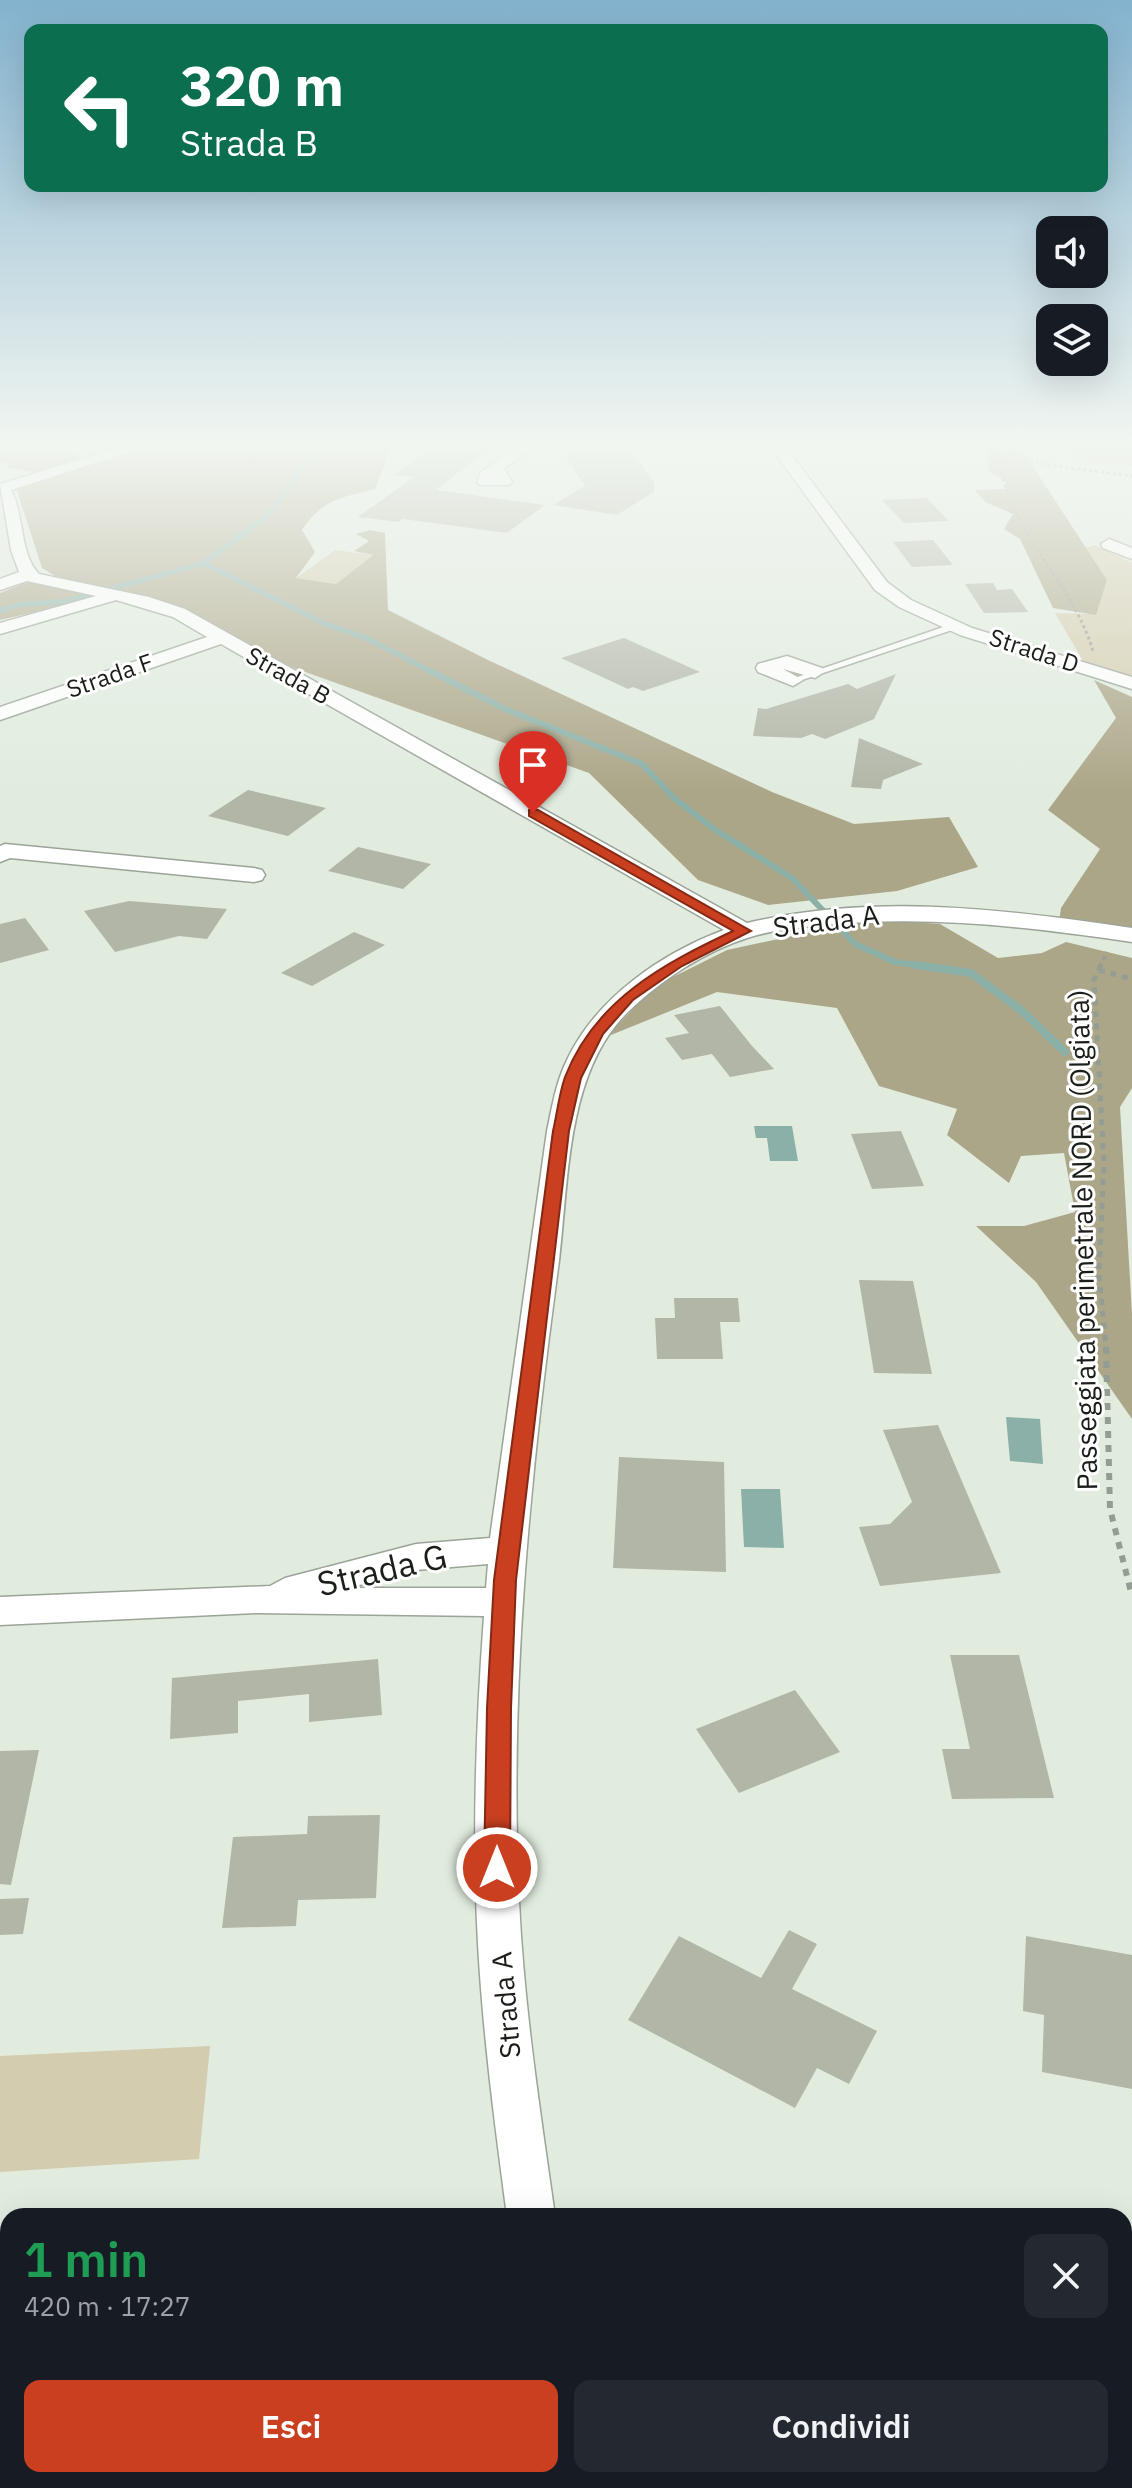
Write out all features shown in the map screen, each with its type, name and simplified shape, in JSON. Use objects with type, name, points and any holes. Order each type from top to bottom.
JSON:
[{"type":"street","points":[[24,561],[27,573]]},
{"type":"street","name":"Strada D","points":[[862,561],[881,586],[914,609],[955,626],[1132,683]]},
{"type":"street","points":[[0,573],[27,573]]},
{"type":"street","points":[[0,585],[27,573]]},
{"type":"street","name":"Strada B","points":[[27,573],[45,582],[164,607],[744,931]]},
{"type":"street","points":[[0,629],[103,594]]},
{"type":"street","name":"Strada F","points":[[0,714],[221,638]]},
{"type":"street","points":[[793,680],[765,668],[787,662],[815,672]]},
{"type":"street","points":[[2,851],[163,866]]},
{"type":"street","name":"Strada A","points":[[530,2208],[508,2031],[498,1904],[497,1765],[508,1549],[561,1131],[573,1078],[596,1032],[628,997],[677,963],[744,931],[829,917],[914,912],[966,914],[1124,934]]},
{"type":"street","name":"Strada G","points":[[256,1599],[404,1559],[508,1549]]},
{"type":"street","name":"Strada G","points":[[0,1611],[256,1599],[504,1602]]},
{"type":"lane","points":[[793,680],[955,626]]},
{"type":"path","points":[[1045,561],[1092,644],[1093,653],[1073,664]]},
{"type":"path","name":"Passeggiata perimetrale NORD (Olgiata)","points":[[1124,934],[1094,980],[1104,1164],[1099,1272],[1106,1329],[1110,1509],[1132,1596]]},
{"type":"path","points":[[1099,970],[1132,979]]},
{"type":"shaded area","points":[[40,561],[308,561],[296,578],[336,584],[365,561],[386,561],[388,610],[772,792],[854,824],[949,817],[978,867],[897,891],[768,905],[698,880],[589,773],[294,668],[166,603],[119,593],[0,620],[0,593],[22,584],[57,577],[42,568]]},
{"type":"shaded area","points":[[320,561],[365,561],[336,584],[296,578]]},
{"type":"shaded area","points":[[1031,561],[1095,561],[1107,580],[1096,615],[1053,608]]},
{"type":"shaded area","points":[[1095,561],[1132,563],[1132,678],[1086,666],[1055,613],[1096,614],[1107,580]]},
{"type":"shaded area","points":[[1094,680],[1132,697],[1132,935],[1059,922],[1061,908],[1100,849],[1048,810],[1116,718]]},
{"type":"shaded area","points":[[872,919],[940,924],[998,958],[1042,953],[1066,942],[1132,958],[1132,1088],[1120,1107],[1132,1314],[1132,1419],[1036,1282],[976,1226],[1024,1226],[1075,1212],[1064,1153],[1021,1156],[1009,1183],[947,1135],[957,1109],[879,1086],[837,1008],[717,992],[606,1037],[655,986],[727,950]]},
{"type":"shaded area","points":[[210,2046],[199,2159],[0,2172],[0,2056]]},
{"type":"water","points":[[754,1126],[792,1126],[798,1161],[770,1161],[767,1138],[756,1138]]},
{"type":"water","points":[[1006,1417],[1040,1419],[1043,1464],[1010,1461]]},
{"type":"water","points":[[741,1489],[780,1489],[784,1548],[744,1547]]},
{"type":"building","points":[[908,561],[950,561],[953,565],[912,567]]},
{"type":"building","points":[[993,583],[997,590],[1012,589],[1028,612],[984,613],[965,584]]},
{"type":"building","points":[[624,638],[700,672],[643,691],[633,687],[628,689],[561,658]]},
{"type":"building","points":[[896,674],[874,719],[825,739],[812,734],[801,738],[753,736],[758,708],[766,709],[848,684],[857,689]]},
{"type":"building","points":[[859,738],[923,764],[883,780],[881,789],[851,787]]},
{"type":"building","points":[[248,790],[326,808],[288,836],[208,816]]},
{"type":"building","points":[[358,847],[431,864],[403,889],[328,871]]},
{"type":"building","points":[[129,901],[227,909],[207,939],[179,936],[115,952],[84,911]]},
{"type":"building","points":[[25,918],[49,950],[0,963],[0,924]]},
{"type":"building","points":[[354,932],[385,945],[312,986],[281,973]]},
{"type":"building","points":[[720,1006],[774,1069],[730,1077],[712,1054],[682,1060],[665,1038],[689,1033],[674,1015]]},
{"type":"building","points":[[901,1131],[924,1186],[872,1189],[851,1134]]},
{"type":"building","points":[[859,1280],[913,1281],[932,1374],[874,1373]]},
{"type":"building","points":[[674,1298],[738,1298],[740,1322],[720,1322],[723,1359],[657,1359],[655,1318],[675,1318]]},
{"type":"building","points":[[938,1425],[1001,1573],[880,1586],[859,1527],[890,1524],[912,1502],[883,1430]]},
{"type":"building","points":[[619,1457],[724,1462],[726,1572],[613,1568]]},
{"type":"building","points":[[950,1655],[1019,1655],[1054,1798],[952,1799],[942,1749],[970,1749]]},
{"type":"building","points":[[378,1659],[382,1715],[309,1722],[309,1694],[238,1701],[238,1733],[170,1739],[172,1678]]},
{"type":"building","points":[[795,1690],[840,1752],[739,1793],[696,1729]]},
{"type":"building","points":[[39,1750],[11,1885],[0,1884],[0,1751]]},
{"type":"building","points":[[380,1815],[376,1898],[298,1900],[296,1926],[222,1928],[233,1837],[307,1834],[308,1816]]},
{"type":"building","points":[[29,1898],[23,1934],[0,1935],[0,1899]]},
{"type":"building","points":[[789,1930],[817,1944],[792,1989],[877,2031],[849,2084],[817,2068],[795,2108],[628,2020],[679,1936],[761,1978]]},
{"type":"building","points":[[1026,1936],[1132,1955],[1132,2089],[1042,2072],[1044,2015],[1023,2011]]},
{"type":"waterway","points":[[0,610],[18,605],[67,601],[204,563]]},
{"type":"waterway","points":[[204,563],[323,623],[366,638],[434,673]]},
{"type":"waterway","points":[[430,671],[505,709],[642,764],[674,798],[714,829],[792,878],[855,944],[895,962],[916,965]]},
{"type":"waterway","points":[[916,965],[930,967]]},
{"type":"waterway","points":[[916,965],[971,973],[1022,1011],[1065,1052]]},
{"type":"route","points":[[497,1868],[497,1780],[505,1580],[535,1323],[566,1104],[583,1053],[596,1032],[628,997],[677,963],[744,931],[533,813]]}]
